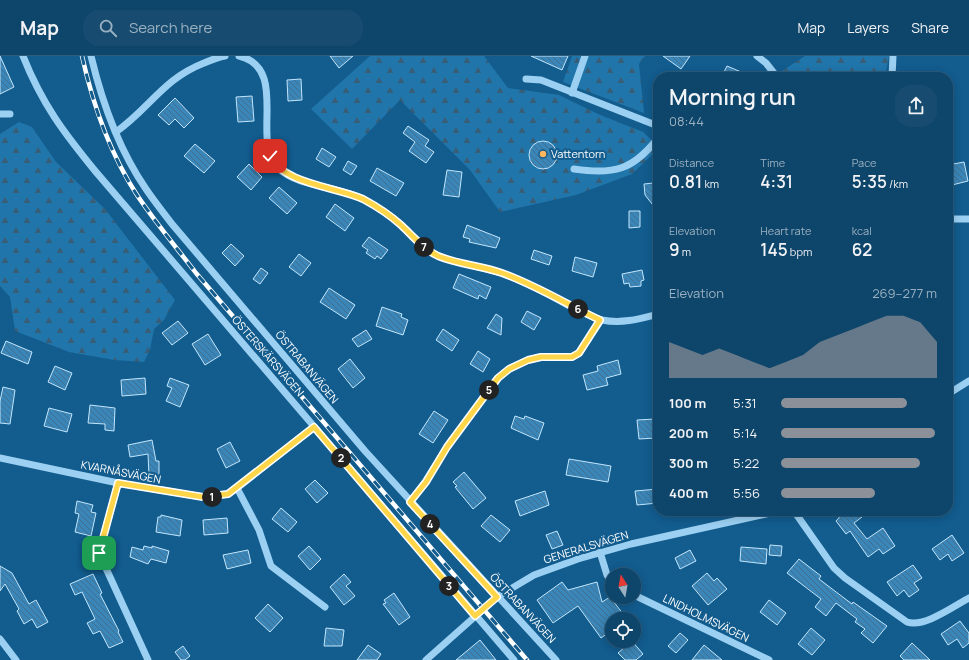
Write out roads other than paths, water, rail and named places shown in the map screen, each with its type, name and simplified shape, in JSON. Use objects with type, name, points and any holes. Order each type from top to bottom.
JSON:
[{"type":"street","name":"ÖSTERSKÄRSVÄGEN","points":[[23,56],[38,91],[50,113],[96,172],[514,660]]},
{"type":"street","name":"ÖSTRABANVÄGEN","points":[[91,56],[106,107],[116,132],[127,157],[145,189],[191,248],[410,502],[556,660]]},
{"type":"street","points":[[116,132],[126,125],[177,77],[203,64],[225,56]]},
{"type":"street","points":[[240,56],[253,63],[264,78],[267,91],[269,151],[272,160],[282,171],[307,182],[341,190],[364,200],[399,223],[427,250],[440,256],[502,273],[600,320],[625,322],[653,315]]},
{"type":"street","points":[[572,92],[584,56]]},
{"type":"street","points":[[757,56],[766,63],[773,72]]},
{"type":"street","points":[[892,72],[893,56]]},
{"type":"street","points":[[526,79],[541,80],[653,124]]},
{"type":"street","points":[[0,114],[10,114]]},
{"type":"street","points":[[574,169],[593,172],[624,167],[637,161],[653,143]]},
{"type":"street","points":[[953,219],[969,219]]},
{"type":"street","points":[[410,502],[426,482],[447,447],[498,378],[509,369],[528,360],[541,357],[572,357],[579,353],[600,320]]},
{"type":"street","points":[[953,391],[969,381]]},
{"type":"street","name":"KVARNÅSVÄGEN","points":[[0,458],[118,483],[203,497],[220,496],[228,494],[237,488],[314,427]]},
{"type":"street","points":[[118,483],[99,553],[148,660]]},
{"type":"street","points":[[237,488],[259,530],[271,566],[325,607]]},
{"type":"street","name":"GENERALSVÄGEN","points":[[426,660],[497,597],[534,575],[556,566],[600,552],[757,516]]},
{"type":"street","points":[[798,516],[834,568],[845,578],[907,622],[917,623],[926,621],[969,598]]},
{"type":"street","points":[[600,552],[605,568]]},
{"type":"street","name":"LINDHOLMSVÄGEN","points":[[641,598],[769,660]]},
{"type":"street","points":[[0,639],[16,660]]},
{"type":"railway","points":[[82,56],[91,92],[110,145],[127,179],[151,215],[196,273],[527,660]]},
{"type":"place","name":"Vattentorn","points":[[543,154]]}]
